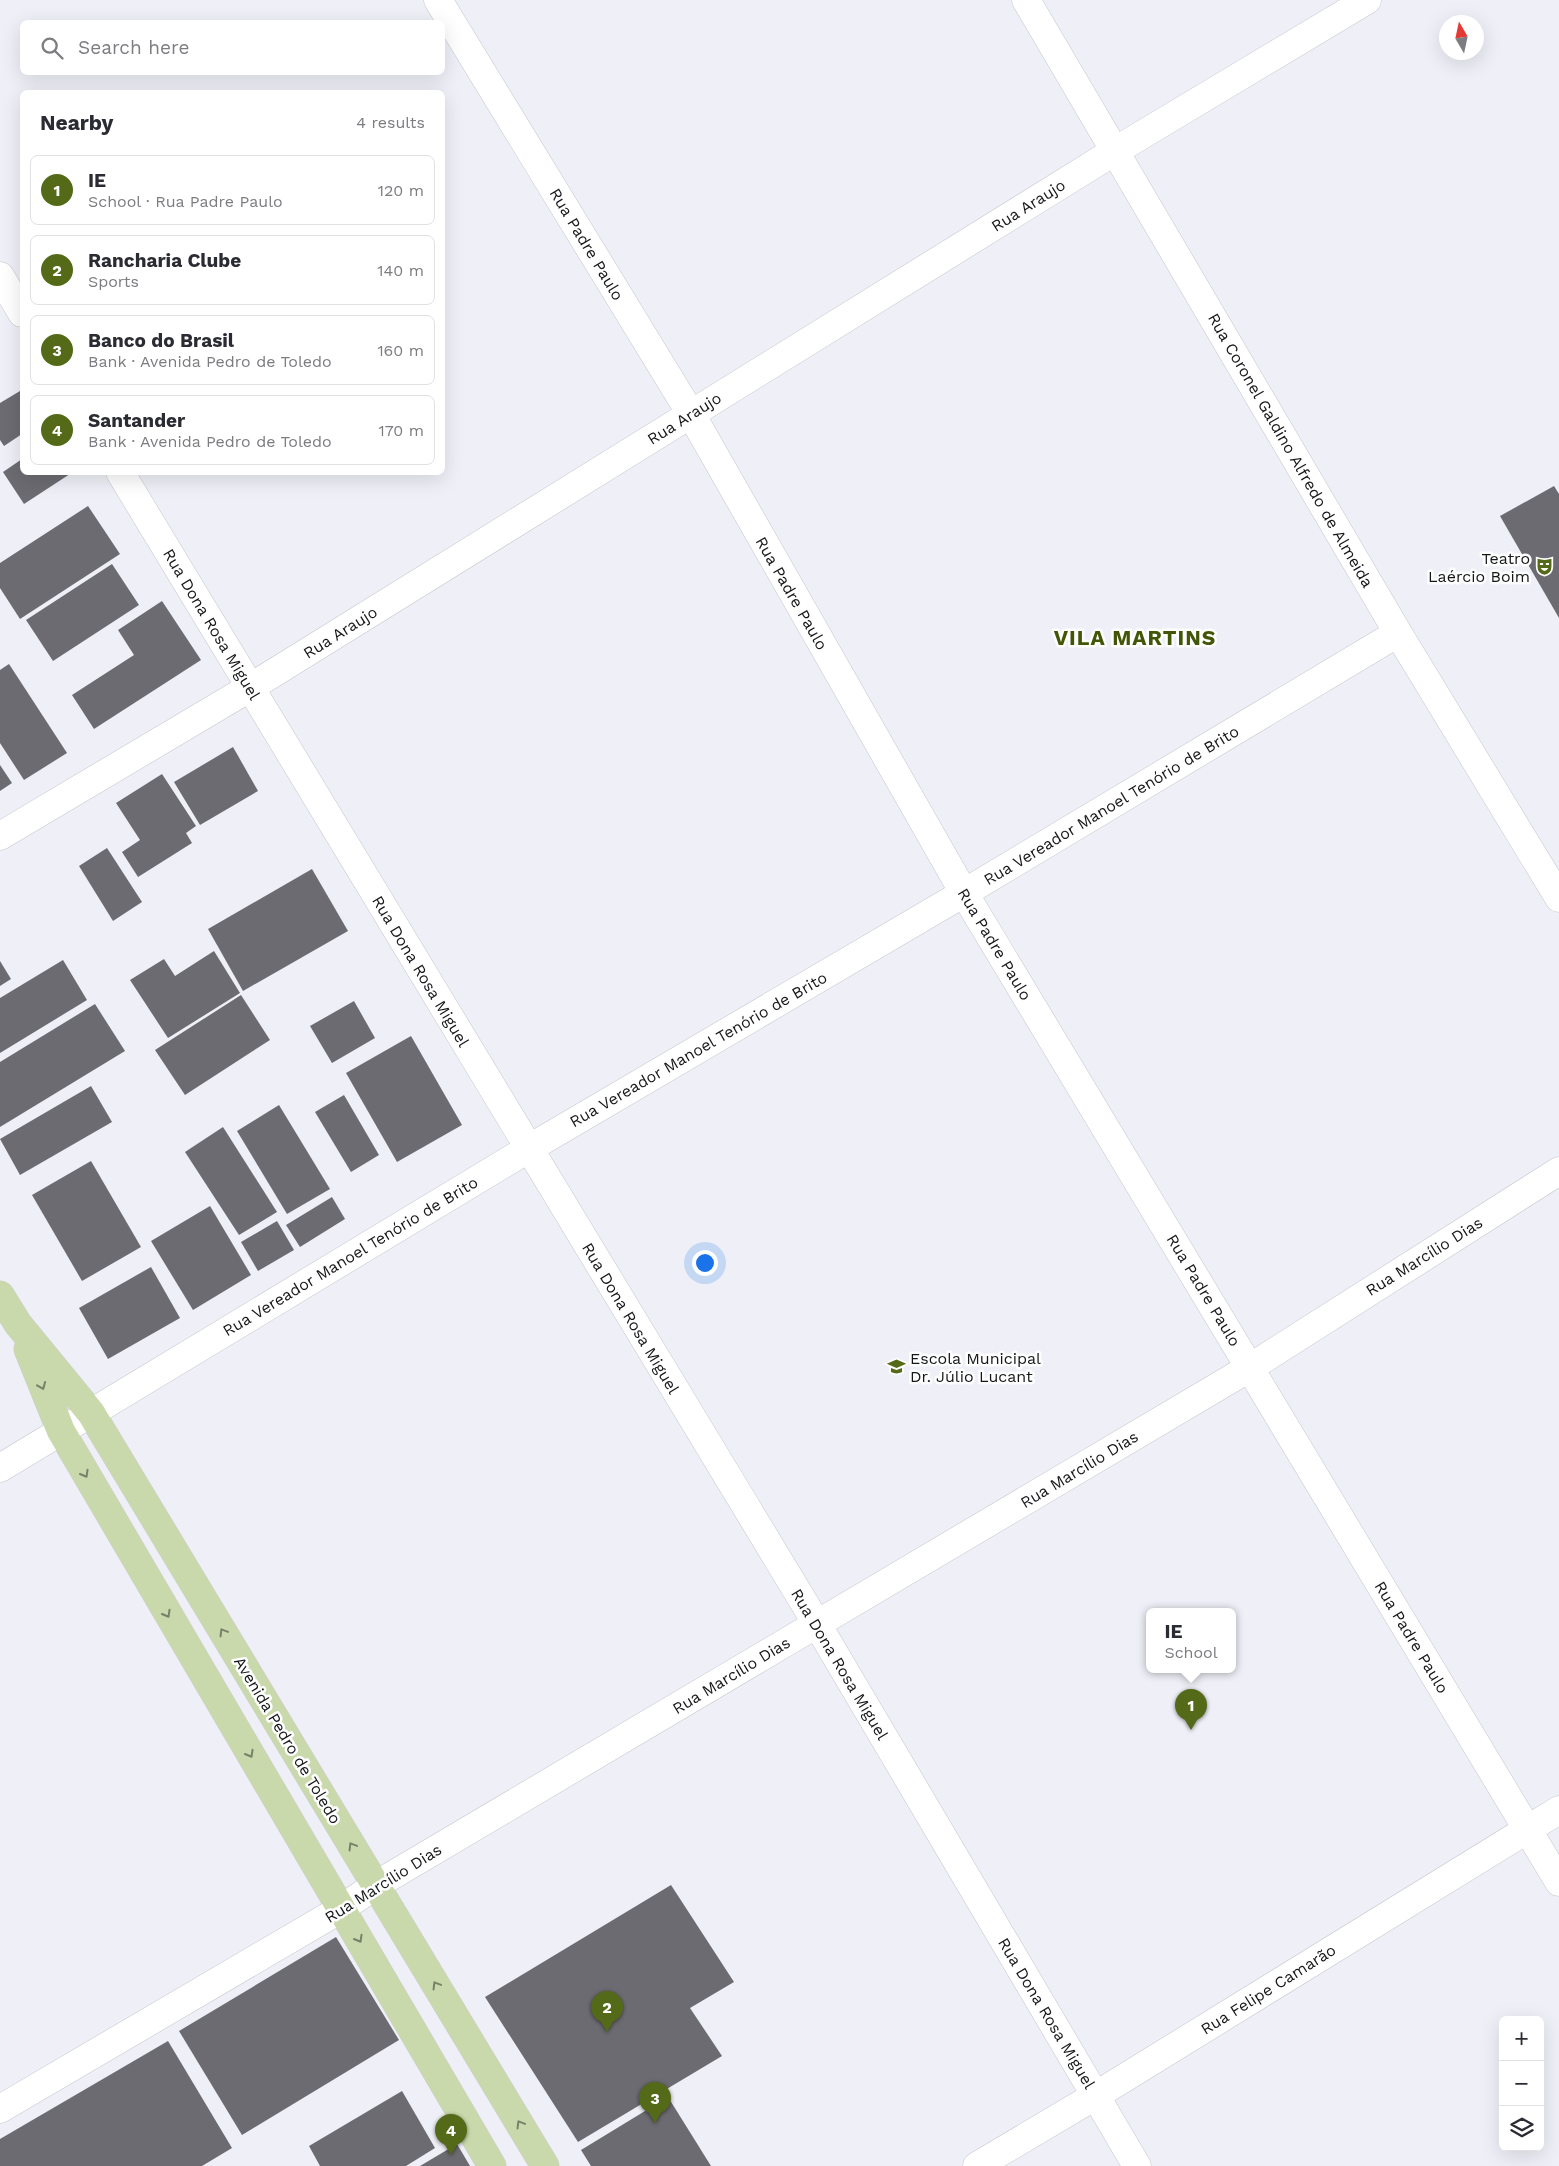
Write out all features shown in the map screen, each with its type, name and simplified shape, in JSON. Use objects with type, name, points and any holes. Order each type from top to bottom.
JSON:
[{"type":"main road","name":"Avenida Pedro de Toledo","points":[[0,1295],[18,1324],[91,1413],[545,2166]]},
{"type":"main road","name":"Avenida Pedro de Toledo","points":[[18,1324],[60,1432],[492,2166]]},
{"type":"street","name":"Rua Padre Paulo","points":[[438,0],[690,414],[964,893],[1559,1882]]},
{"type":"street","name":"Rua Coronel Galdino Alfredo de Almeida","points":[[1026,0],[1398,633],[1559,898]]},
{"type":"street","name":"Rua Araujo","points":[[0,836],[251,687],[1115,151],[1368,0]]},
{"type":"street","points":[[0,276],[20,310]]},
{"type":"street","name":"Rua Dona Rosa Miguel","points":[[122,475],[817,1624],[1137,2166]]},
{"type":"street","name":"Rua Vereador Manoel Tenório de Brito","points":[[0,1468],[528,1148],[964,893],[1398,633]]},
{"type":"street","name":"Rua Marcílio Dias","points":[[0,2109],[341,1909],[376,1885],[1250,1366],[1559,1170]]},
{"type":"street","name":"Rua Felipe Camarão","points":[[977,2166],[1096,2096],[1527,1828],[1559,1810]]},
{"type":"building","points":[[20,391],[20,435],[4,446],[0,440],[0,403]]},
{"type":"building","points":[[20,460],[20,475],[68,475],[24,504],[3,472]]},
{"type":"building","name":"Teatro Laércio Boim","points":[[1554,486],[1559,494],[1559,618],[1500,516]]},
{"type":"building","points":[[88,506],[120,554],[20,619],[0,588],[0,563]]},
{"type":"building","points":[[112,564],[139,605],[53,661],[26,620]]},
{"type":"building","points":[[162,601],[201,660],[94,729],[72,695],[134,655],[118,630]]},
{"type":"building","points":[[9,664],[67,753],[24,780],[0,743],[0,670]]},
{"type":"building","points":[[233,747],[258,791],[200,825],[174,782]]},
{"type":"building","points":[[0,765],[12,783],[0,791]]},
{"type":"building","points":[[162,774],[196,826],[186,833],[192,843],[138,877],[122,852],[140,840],[116,803]]},
{"type":"building","points":[[107,848],[142,902],[113,921],[79,866]]},
{"type":"building","points":[[312,869],[348,931],[243,991],[208,929]]},
{"type":"building","points":[[214,951],[240,993],[168,1038],[130,980],[164,959],[175,976]]},
{"type":"building","points":[[63,960],[87,1000],[0,1053],[0,998]]},
{"type":"building","points":[[0,961],[11,979],[0,986]]},
{"type":"building","points":[[241,995],[270,1040],[185,1095],[155,1050]]},
{"type":"building","points":[[354,1001],[375,1038],[332,1063],[310,1026]]},
{"type":"building","points":[[95,1004],[125,1051],[0,1127],[0,1062]]},
{"type":"building","points":[[411,1036],[462,1125],[397,1162],[346,1073]]},
{"type":"building","points":[[91,1086],[112,1122],[20,1175],[0,1139]]},
{"type":"building","points":[[344,1095],[379,1155],[351,1172],[315,1112]]},
{"type":"building","points":[[279,1105],[330,1189],[287,1214],[237,1131]]},
{"type":"building","points":[[223,1127],[277,1212],[239,1235],[185,1152]]},
{"type":"building","points":[[91,1161],[141,1247],[82,1281],[32,1195]]},
{"type":"building","points":[[332,1197],[345,1219],[300,1247],[286,1225]]},
{"type":"building","points":[[210,1206],[251,1275],[193,1310],[151,1241]]},
{"type":"building","points":[[277,1221],[294,1250],[258,1271],[241,1242]]},
{"type":"building","points":[[151,1267],[180,1318],[108,1359],[79,1308]]},
{"type":"building","points":[[671,1885],[734,1982],[690,2008],[722,2056],[578,2142],[485,1997]]},
{"type":"building","points":[[336,1937],[399,2040],[242,2135],[179,2031]]},
{"type":"building","points":[[168,2041],[232,2148],[202,2166],[0,2166],[0,2139]]},
{"type":"building","points":[[402,2091],[435,2148],[406,2166],[320,2166],[309,2146]]},
{"type":"building","points":[[668,2097],[711,2166],[591,2166],[581,2150]]},
{"type":"building","points":[[457,2144],[470,2166],[420,2166]]},
{"type":"place","name":"Teatro Laércio Boim","points":[[1544,567]]},
{"type":"place","name":"Escola Municipal Dr. Júlio Lucant","points":[[896,1367]]},
{"type":"place","name":"IE","points":[[1191,1730]]},
{"type":"place","name":"Rancharia Clube","points":[[607,2032]]},
{"type":"place","name":"Banco do Brasil","points":[[655,2123]]},
{"type":"place","name":"Santander","points":[[451,2155]]},
{"type":"district","name":"VILA MARTINS","points":[[1135,638]]}]
